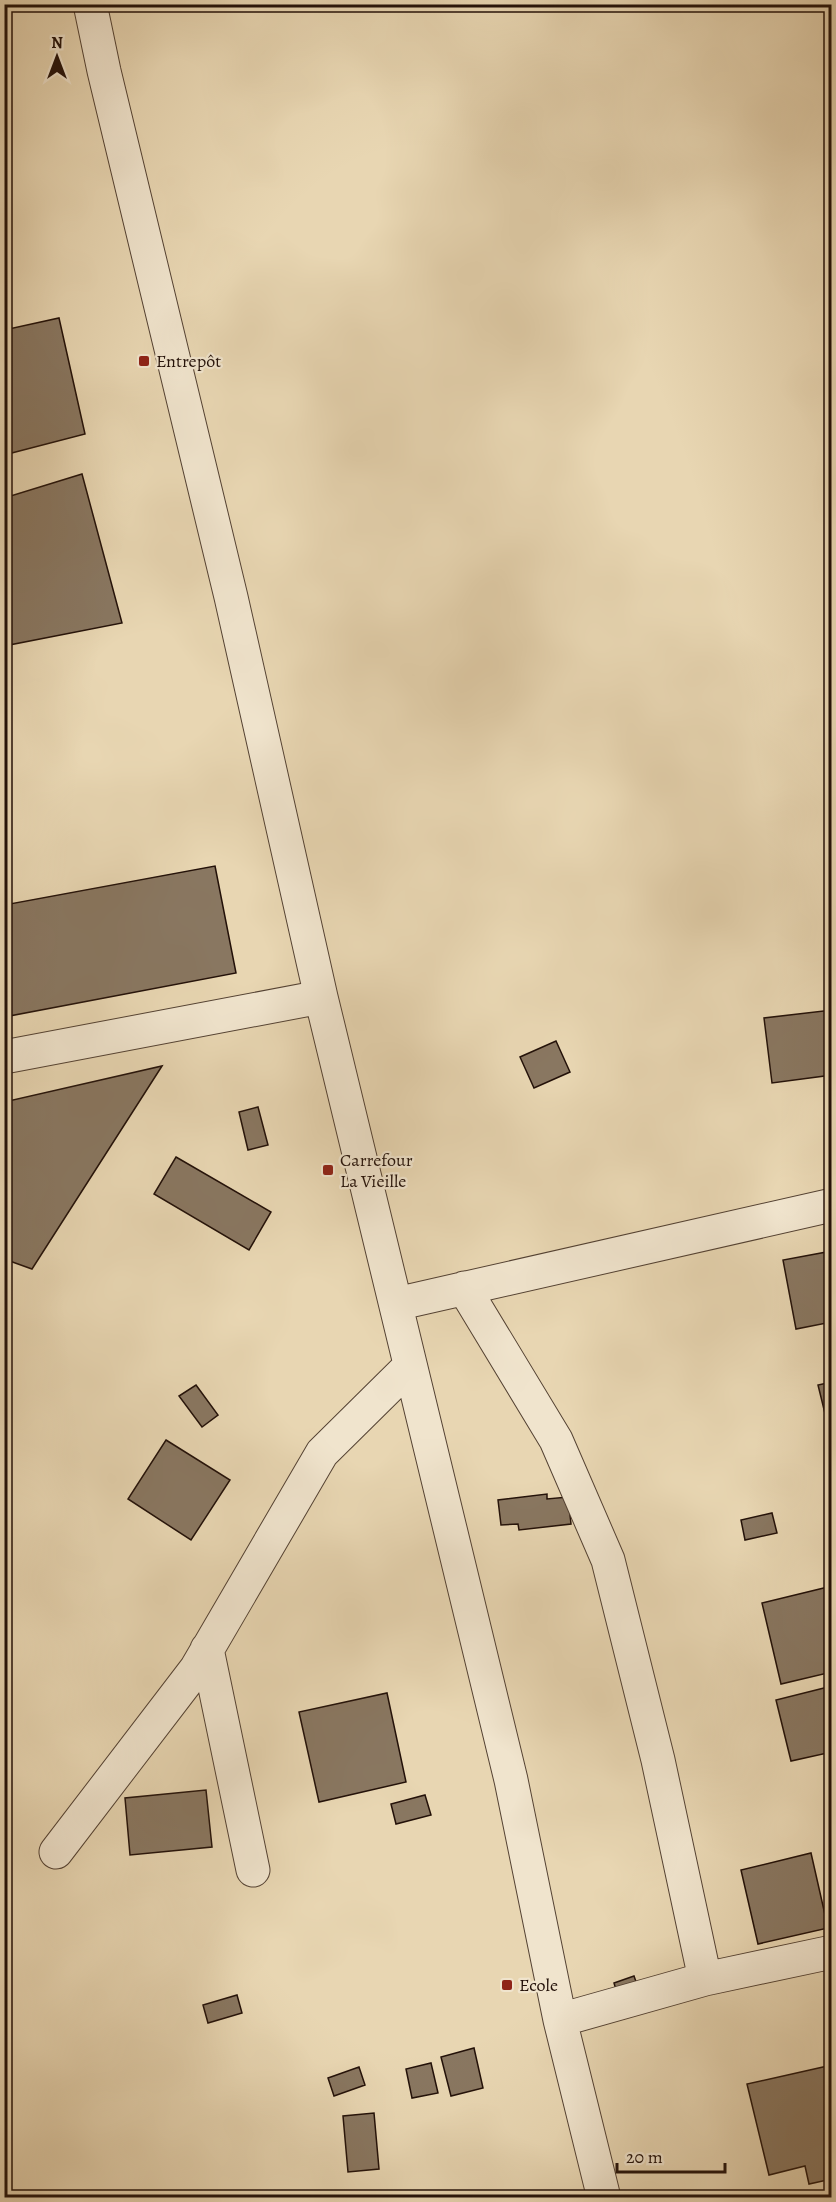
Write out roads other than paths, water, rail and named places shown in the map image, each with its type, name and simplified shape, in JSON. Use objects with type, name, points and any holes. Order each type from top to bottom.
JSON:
[{"type":"street","points":[[90,4],[106,83],[231,597],[321,997],[511,1780],[560,2020],[604,2198]]},
{"type":"street","points":[[4,1057],[321,997]]},
{"type":"street","points":[[396,1304],[831,1205]]},
{"type":"street","points":[[464,1288],[556,1440],[608,1560],[658,1760],[705,1979]]},
{"type":"street","points":[[56,1852],[196,1669],[322,1453],[410,1366]]},
{"type":"street","points":[[207,1649],[253,1870]]},
{"type":"street","points":[[560,2020],[705,1979],[831,1952]]},
{"type":"place","name":"Entrepôt","points":[[144,361]]},
{"type":"place","name":"Carrefour La Vieille","points":[[328,1170]]},
{"type":"place","name":"Ecole","points":[[507,1985]]}]
